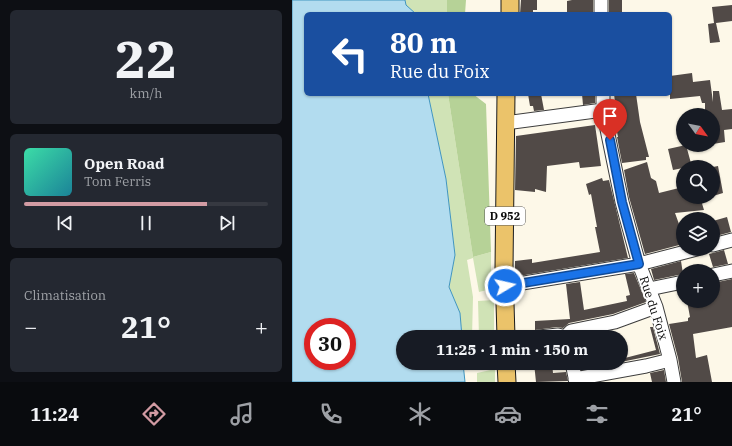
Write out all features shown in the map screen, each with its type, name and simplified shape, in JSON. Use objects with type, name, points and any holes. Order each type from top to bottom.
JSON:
[{"type":"main road","points":[[510,0],[510,12]]},
{"type":"main road","name":"D 952","points":[[506,96],[506,330]]},
{"type":"main road","points":[[506,370],[507,382]]},
{"type":"street","points":[[601,0],[601,12]]},
{"type":"street","name":"Rue du Foix","points":[[603,96],[603,110],[622,202],[639,264],[656,307],[670,360],[674,382]]},
{"type":"street","points":[[505,123],[603,110]]},
{"type":"street","points":[[720,243],[732,240]]},
{"type":"street","points":[[505,286],[639,264],[676,254]]},
{"type":"street","points":[[720,274],[732,271]]},
{"type":"street","points":[[649,289],[676,283]]},
{"type":"street","points":[[576,330],[615,322],[656,307]]},
{"type":"street","points":[[574,370],[576,380],[670,360]]},
{"type":"green space","points":[[405,0],[447,0],[447,12],[414,12],[406,5]]},
{"type":"green space","points":[[447,0],[466,0],[465,12],[447,12]]},
{"type":"green space","points":[[428,96],[448,96],[473,257],[491,252],[491,289],[479,292],[473,258],[467,260],[473,297],[472,330],[461,330],[460,313],[449,287],[455,255],[446,179]]},
{"type":"green space","points":[[448,96],[476,96],[486,104],[491,252],[473,257]]},
{"type":"green space","points":[[494,300],[494,330],[479,330],[478,301]]},
{"type":"green space","points":[[495,370],[495,382],[477,382],[477,373]]},
{"type":"water","points":[[292,0],[405,0],[406,5],[414,12],[304,12],[304,96],[428,96],[446,179],[455,255],[449,287],[460,313],[461,330],[396,330],[396,370],[464,370],[465,382],[292,382]]},
{"type":"building","points":[[521,0],[537,0],[537,10],[533,10],[533,12],[520,12]]},
{"type":"building","points":[[593,0],[593,12],[567,12],[567,1]]},
{"type":"building","points":[[609,0],[622,0],[622,12],[609,12]]},
{"type":"building","points":[[732,5],[732,21],[716,23],[720,42],[710,43],[708,24],[714,23],[712,7]]},
{"type":"building","points":[[692,73],[693,82],[710,80],[713,102],[713,91],[719,91],[722,110],[732,109],[732,129],[724,130],[725,142],[720,143],[720,108],[705,108],[705,103],[702,103],[700,96],[670,99],[670,96],[672,96],[672,76]]},
{"type":"building","points":[[528,96],[541,96],[544,110],[534,111],[533,106],[530,106]]},
{"type":"building","points":[[582,96],[595,96],[595,103],[583,105]]},
{"type":"building","points":[[614,96],[636,96],[640,122],[649,157],[646,157],[646,160],[622,163],[617,137],[616,127],[618,126]]},
{"type":"building","points":[[595,125],[601,166],[580,168],[579,162],[547,166],[546,192],[535,189],[535,192],[515,190],[516,136]]},
{"type":"building","points":[[676,147],[676,152],[688,152],[690,160],[676,160],[676,169],[673,170],[668,149]]},
{"type":"building","points":[[647,162],[651,178],[656,181],[659,193],[676,189],[676,204],[702,204],[704,210],[675,213],[676,246],[645,254],[629,197],[624,170]]},
{"type":"building","points":[[720,177],[723,193],[720,194]]},
{"type":"building","points":[[602,178],[603,181],[609,180],[628,258],[519,276],[515,273],[515,261],[532,259],[532,263],[600,252],[591,194],[589,195],[586,184]]},
{"type":"building","points":[[727,217],[731,232],[720,235],[720,219]]},
{"type":"building","points":[[724,250],[728,264],[720,266],[720,264],[712,264],[710,256],[720,256],[720,251]]},
{"type":"building","points":[[681,261],[681,264],[676,264],[676,275],[654,280],[651,269]]},
{"type":"building","points":[[634,273],[646,302],[613,314],[569,323],[563,328],[557,327],[535,330],[535,321],[570,319],[566,284],[580,282],[584,310],[627,301],[626,296],[630,295],[625,274]]},
{"type":"building","points":[[732,279],[732,327],[693,334],[696,358],[707,355],[712,382],[682,382],[678,358],[669,324],[688,321],[688,318],[690,317],[688,308],[720,308],[720,282]]},
{"type":"building","points":[[650,327],[653,327],[660,354],[628,361],[628,357],[656,350]]},
{"type":"building","points":[[535,370],[553,370],[553,373],[566,372],[568,381],[536,382]]},
{"type":"building","points":[[664,370],[666,382],[652,382],[650,373]]},
{"type":"route","points":[[505,286],[639,264],[622,202],[610,140]]}]
